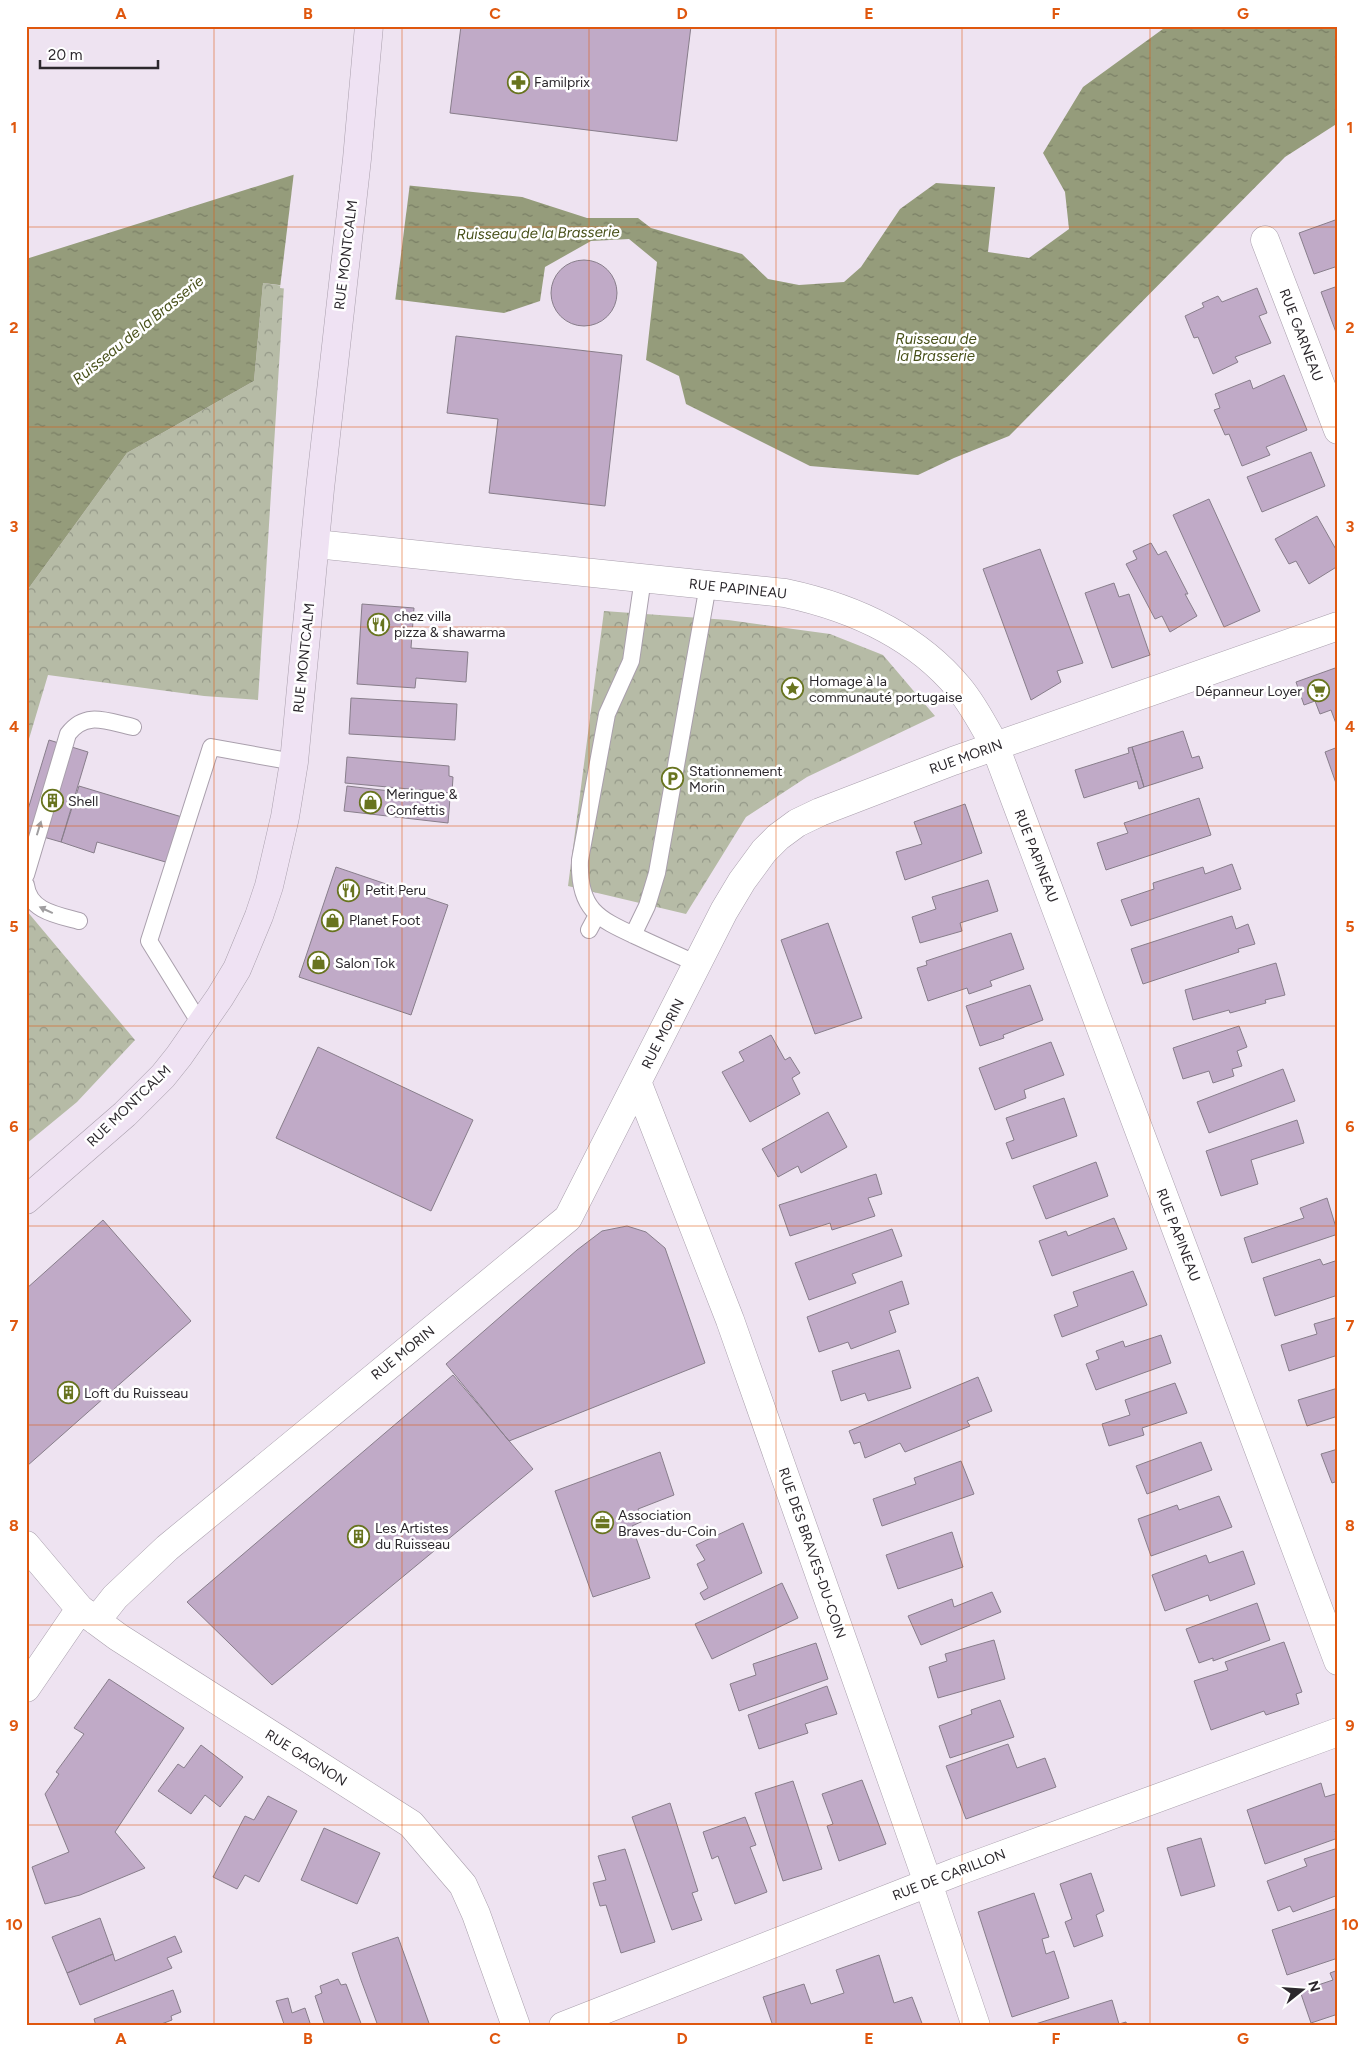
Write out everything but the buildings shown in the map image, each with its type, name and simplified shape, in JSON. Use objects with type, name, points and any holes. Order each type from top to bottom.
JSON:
[{"type":"main road","name":"RUE MONTCALM","points":[[26,1200],[125,1114],[179,1056],[236,969],[259,916],[278,853],[294,762],[338,319],[357,159],[369,26]]},
{"type":"street","name":"RUE GARNEAU","points":[[1264,240],[1338,430]]},
{"type":"street","name":"RUE PAPINEAU","points":[[316,544],[785,593],[811,598],[868,620],[895,633],[922,651],[942,669],[974,708],[995,746],[1338,1661]]},
{"type":"street","name":"RUE MORIN","points":[[26,1688],[88,1615],[115,1597],[167,1548],[568,1218],[638,1084],[724,911],[752,866],[778,837],[797,823],[820,812],[995,746],[1338,626]]},
{"type":"street","name":"RUE DES BRAVES-DU-COIN","points":[[638,1084],[730,1320],[928,1883],[976,2026]]},
{"type":"street","name":"RUE GAGNON","points":[[26,1545],[88,1615],[130,1645],[411,1824],[463,1885],[476,1914],[516,2026]]},
{"type":"street","name":"RUE DE CARILLON","points":[[563,2026],[928,1883],[1338,1732]]},
{"type":"lane","points":[[643,578],[631,661],[607,714],[580,860],[582,890],[588,904],[597,915],[610,925],[697,964]]},
{"type":"lane","points":[[633,935],[647,906],[657,873],[708,585]]},
{"type":"lane","points":[[26,875],[68,734],[74,726],[83,721],[94,719],[133,727]]},
{"type":"lane","points":[[201,1025],[149,941],[211,747],[294,762]]},
{"type":"lane","points":[[26,885],[27,894],[36,906],[56,915],[78,921]]},
{"type":"lane","points":[[589,930],[597,915]]},
{"type":"green space","points":[[263,283],[284,286],[258,700],[204,696],[48,675],[26,749],[26,592],[127,453],[254,381]]},
{"type":"green space","points":[[604,611],[728,620],[830,634],[883,655],[935,716],[807,777],[746,817],[686,914],[568,886]]},
{"type":"green space","points":[[26,910],[135,1040],[77,1102],[26,1144]]},
{"type":"water","name":"Ruisseau de la Brasserie","points":[[1167,26],[1338,26],[1338,123],[1285,157],[1009,436],[918,475],[810,466],[686,404],[679,376],[646,360],[657,262],[629,239],[591,241],[545,267],[540,301],[504,313],[263,283],[254,381],[127,453],[26,592],[26,259],[296,174],[522,197],[587,218],[638,218],[651,228],[742,254],[768,279],[799,285],[844,282],[861,267],[900,209],[936,183],[995,187],[988,252],[1029,258],[1069,229],[1065,192],[1043,153],[1083,87]]},
{"type":"pier","points":[[294,172],[410,183],[395,302],[280,288]]},
{"type":"place","name":"Familprix","points":[[518,82]]},
{"type":"place","name":"chez villa pizza & shawarma","points":[[378,624]]},
{"type":"place","name":"Homage à la communauté portugaise","points":[[793,689]]},
{"type":"place","name":"Dépanneur Loyer","points":[[1318,691]]},
{"type":"place","name":"Stationnement Morin","points":[[673,779]]},
{"type":"place","name":"Shell","points":[[52,801]]},
{"type":"place","name":"Meringue & Confettis","points":[[370,802]]},
{"type":"place","name":"Petit Peru","points":[[349,890]]},
{"type":"place","name":"Planet Foot","points":[[333,920]]},
{"type":"place","name":"Salon Tok","points":[[319,963]]},
{"type":"place","name":"Loft du Ruisseau","points":[[68,1393]]},
{"type":"place","name":"Association Braves-du-Coin","points":[[602,1523]]},
{"type":"place","name":"Les Artistes du Ruisseau","points":[[359,1536]]}]
